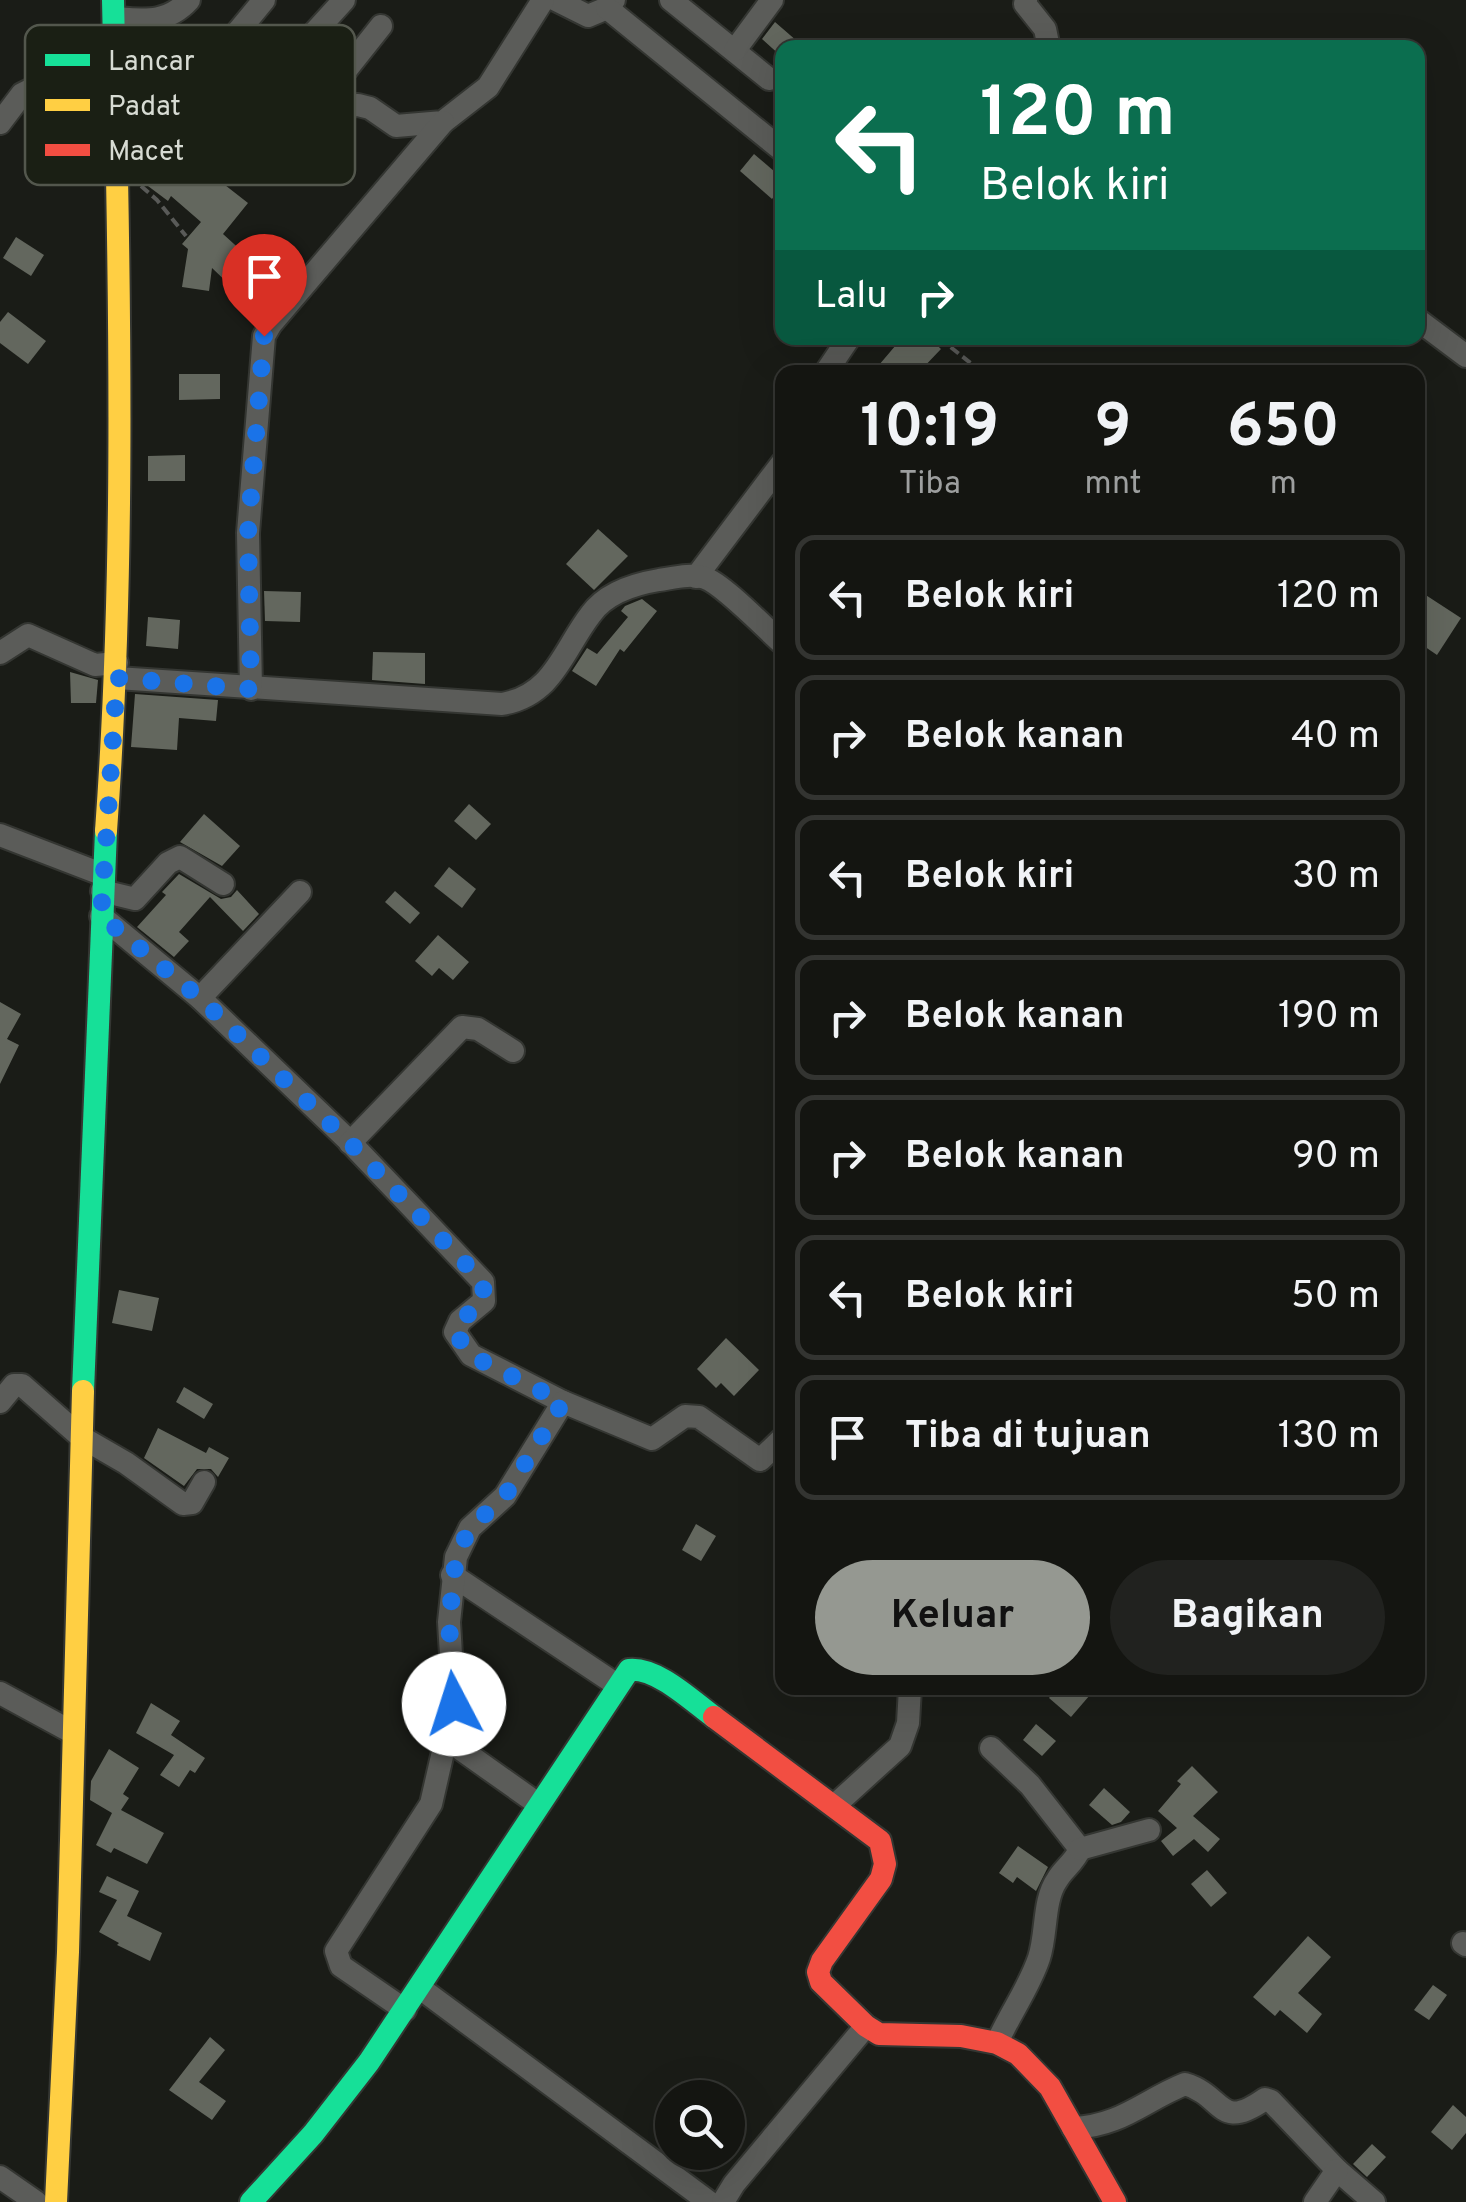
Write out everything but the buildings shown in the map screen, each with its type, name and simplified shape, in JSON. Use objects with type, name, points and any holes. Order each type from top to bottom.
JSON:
[{"type":"street","points":[[114,9],[167,18],[189,0]]},
{"type":"street","points":[[243,25],[264,0]]},
{"type":"street","points":[[321,25],[344,0]]},
{"type":"street","points":[[251,689],[248,533],[264,336],[270,324],[443,122],[488,86],[543,0]]},
{"type":"street","points":[[556,0],[588,16],[611,4],[775,144]]},
{"type":"street","points":[[671,0],[769,79]]},
{"type":"street","points":[[736,50],[772,0]]},
{"type":"street","points":[[1026,0],[1046,40]]},
{"type":"street","points":[[355,59],[381,26]]},
{"type":"street","points":[[0,123],[25,93]]},
{"type":"street","points":[[355,105],[370,108],[396,126],[443,122]]},
{"type":"street","points":[[56,2202],[68,1952],[70,1732],[101,916],[117,670],[122,431],[118,185]]},
{"type":"street","points":[[1425,325],[1466,356]]},
{"type":"street","points":[[696,577],[775,473]]},
{"type":"street","points":[[0,653],[28,635],[95,665],[117,670],[251,689],[502,704],[523,700],[553,674],[591,612],[611,596],[640,584],[696,577],[706,578],[775,638]]},
{"type":"street","points":[[0,835],[136,899],[168,863],[180,857],[223,884]]},
{"type":"street","points":[[200,998],[300,892]]},
{"type":"street","points":[[101,916],[200,998],[350,1143],[483,1282],[484,1301],[460,1321],[455,1332],[470,1355],[644,1438],[652,1439],[684,1416],[699,1417],[760,1460],[775,1446]]},
{"type":"street","points":[[350,1143],[462,1027],[478,1029],[513,1051]]},
{"type":"street","points":[[0,1402],[14,1384],[22,1385],[81,1437],[183,1504],[192,1503],[204,1482]]},
{"type":"street","points":[[405,2010],[341,1966],[336,1951],[428,1811],[454,1704],[449,1654],[456,1557],[470,1528],[505,1496],[563,1402]]},
{"type":"street","points":[[452,1575],[617,1686]]},
{"type":"street","points":[[251,2202],[277,2178],[339,2105],[629,1670],[646,1671],[726,1724],[880,1841],[885,1864],[875,1891],[822,1961],[820,1982],[866,2026],[892,2036],[961,2036],[997,2042],[1036,2070],[1115,2202]]},
{"type":"street","points":[[0,1692],[70,1732]]},
{"type":"street","points":[[834,1806],[900,1746],[908,1723],[910,1695]]},
{"type":"street","points":[[445,1738],[538,1804]]},
{"type":"street","points":[[990,1748],[1030,1785],[1080,1849]]},
{"type":"street","points":[[997,2042],[1040,1957],[1057,1878],[1072,1866],[1080,1849],[1149,1830]]},
{"type":"street","points":[[420,1988],[709,2202]]},
{"type":"street","points":[[723,2202],[866,2026]]},
{"type":"street","points":[[1073,2128],[1100,2127],[1185,2084],[1196,2088],[1228,2114],[1238,2115],[1265,2099],[1374,2202]]},
{"type":"street","points":[[1315,2202],[1337,2170]]},
{"type":"street","points":[[0,2178],[36,2202]]},
{"type":"path","points":[[140,185],[158,200],[186,236]]},
{"type":"path","points":[[948,345],[973,365]]},
{"type":"traffic: fast","points":[[113,0],[114,25]]},
{"type":"traffic: fast","points":[[83,1391],[106,831]]},
{"type":"traffic: fast","points":[[251,2202],[313,2134],[369,2062],[629,1670],[662,1679],[714,1717]]},
{"type":"traffic: slow","points":[[106,831],[119,504],[117,185]]},
{"type":"traffic: slow","points":[[56,2202],[68,1952],[83,1391]]},
{"type":"traffic: jam","points":[[714,1717],[880,1841],[885,1864],[881,1879],[822,1961],[818,1972],[821,1982],[879,2034],[961,2036],[997,2043],[1018,2054],[1050,2087],[1115,2202]]},
{"type":"route","points":[[264,336],[248,533],[251,689],[117,678],[101,916],[200,998],[350,1143],[483,1282],[484,1301],[460,1321],[455,1332],[470,1355],[563,1402],[505,1496],[470,1528],[456,1557],[449,1622],[454,1704]]}]
